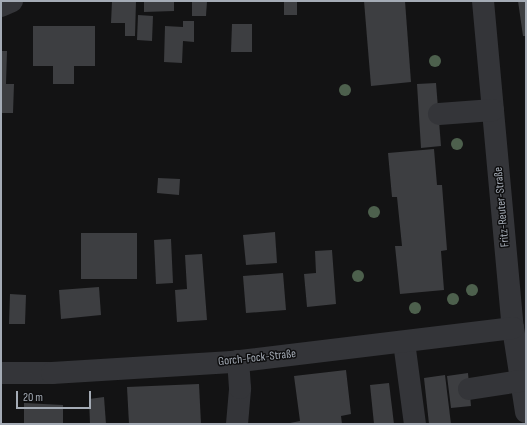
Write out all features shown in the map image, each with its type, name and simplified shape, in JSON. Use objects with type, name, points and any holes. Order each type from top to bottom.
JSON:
[{"type":"street","points":[[1,6],[12,1]]},
{"type":"street","name":"Fritz-Reuter-Straße","points":[[483,1],[494,110],[512,328],[524,398]]},
{"type":"street","points":[[439,114],[494,110]]},
{"type":"street","name":"Gorch-Fock-Straße","points":[[1,373],[52,373],[238,361],[512,328]]},
{"type":"street","points":[[404,342],[415,424]]},
{"type":"street","points":[[237,424],[240,388],[238,361]]},
{"type":"street","points":[[469,389],[524,398]]},
{"type":"building","points":[[112,1],[136,1],[135,36],[125,36],[125,23],[111,23]]},
{"type":"building","points":[[144,1],[174,1],[174,11],[144,12]]},
{"type":"building","points":[[192,1],[207,1],[206,16],[192,16]]},
{"type":"building","points":[[284,1],[297,1],[297,15],[284,15]]},
{"type":"building","points":[[364,1],[405,1],[411,82],[371,86]]},
{"type":"building","points":[[518,1],[526,1],[526,36],[523,36]]},
{"type":"building","points":[[138,15],[153,16],[152,41],[137,40]]},
{"type":"building","points":[[183,21],[194,21],[194,42],[183,41],[182,63],[164,62],[165,26],[183,27]]},
{"type":"building","points":[[232,24],[252,24],[252,52],[231,52]]},
{"type":"building","points":[[33,26],[95,26],[95,66],[74,66],[74,84],[53,84],[53,66],[33,66]]},
{"type":"building","points":[[1,51],[7,51],[6,84],[14,84],[13,113],[1,113]]},
{"type":"building","points":[[436,83],[441,146],[421,148],[417,84]]},
{"type":"building","points":[[434,149],[437,185],[442,185],[447,250],[441,251],[444,290],[400,294],[395,246],[402,246],[397,197],[392,197],[388,153]]},
{"type":"building","points":[[158,178],[180,179],[179,195],[157,193]]},
{"type":"building","points":[[275,232],[277,263],[246,265],[243,235]]},
{"type":"building","points":[[81,233],[137,233],[137,279],[81,279]]},
{"type":"building","points":[[171,239],[173,283],[156,284],[154,240]]},
{"type":"building","points":[[332,250],[336,304],[307,307],[304,274],[316,273],[315,251]]},
{"type":"building","points":[[202,254],[207,320],[177,322],[175,290],[187,289],[185,255]]},
{"type":"building","points":[[283,273],[286,310],[246,313],[243,276]]},
{"type":"building","points":[[99,287],[101,315],[61,319],[59,290]]},
{"type":"building","points":[[10,294],[26,295],[25,324],[9,324]]},
{"type":"building","points":[[346,370],[351,414],[341,416],[342,424],[285,424],[300,421],[294,376]]},
{"type":"building","points":[[468,373],[471,406],[451,408],[447,376]]},
{"type":"building","points":[[445,375],[451,424],[429,424],[424,378]]},
{"type":"building","points":[[389,383],[394,424],[374,424],[370,385]]},
{"type":"building","points":[[199,384],[201,424],[129,424],[127,387]]},
{"type":"building","points":[[104,397],[106,424],[90,424],[89,399]]},
{"type":"building","points":[[24,403],[63,405],[63,424],[24,424]]}]
